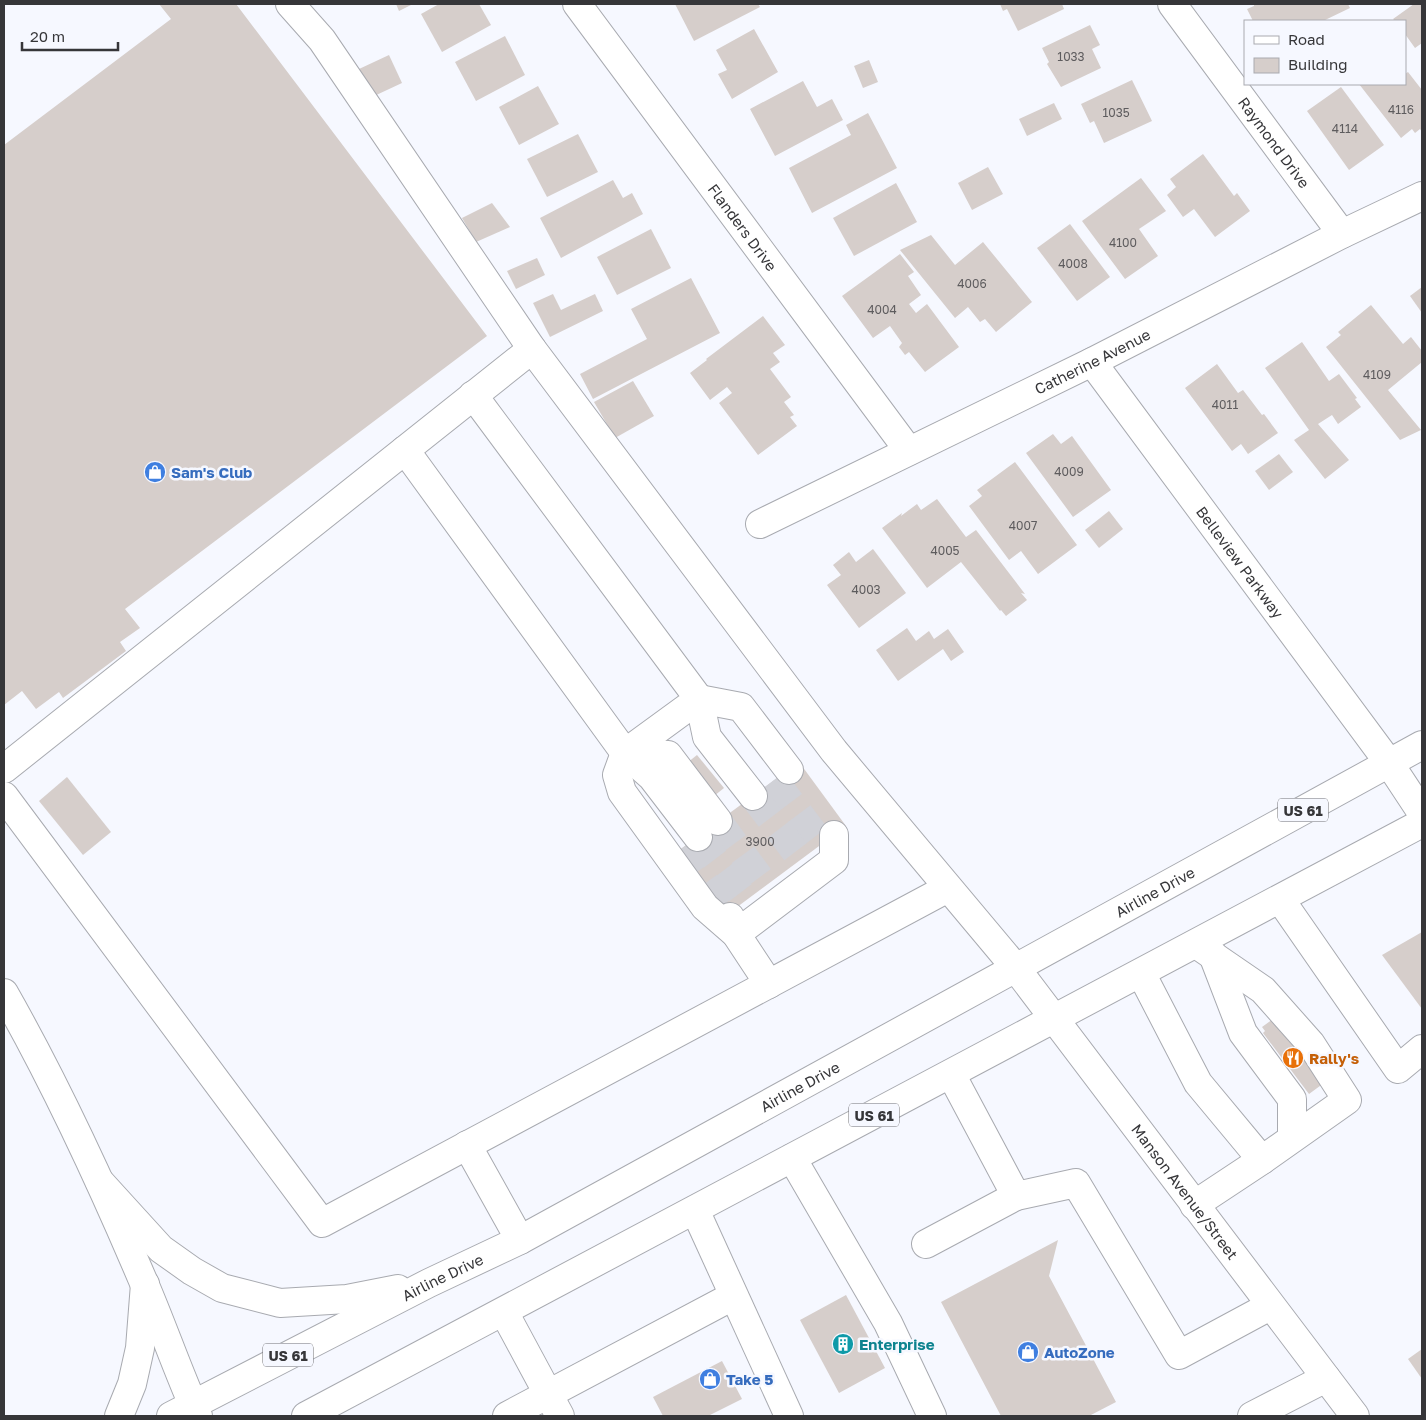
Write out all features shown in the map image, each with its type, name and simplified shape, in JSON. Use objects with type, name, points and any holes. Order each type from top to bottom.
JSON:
[{"type":"main road","name":"Manson Avenue/Street","points":[[290,4],[322,40],[532,348],[834,751],[1015,968],[1355,1416]]},
{"type":"main road","name":"Flanders Drive","points":[[577,4],[909,451]]},
{"type":"main road","name":"Raymond Drive","points":[[1172,4],[1342,234]]},
{"type":"main road","name":"Catherine Avenue","points":[[760,524],[1092,362],[1342,234],[1422,196]]},
{"type":"main road","points":[[4,769],[532,348]]},
{"type":"main road","name":"Belleview Parkway","points":[[1092,362],[1389,763],[1422,813]]},
{"type":"main road","points":[[473,396],[698,699],[727,718],[781,775]]},
{"type":"main road","points":[[405,450],[625,754],[638,790],[699,836],[668,755],[625,754]]},
{"type":"main road","points":[[698,699],[625,754],[617,775],[622,792],[705,907],[749,911],[793,891],[818,853]]},
{"type":"main road","points":[[698,699],[707,737],[753,796]]},
{"type":"main road","name":"Airline Drive","points":[[187,1412],[429,1283],[520,1240],[1422,745]]},
{"type":"main road","points":[[4,796],[322,1223],[948,888]]},
{"type":"main road","name":"US 61","points":[[322,1413],[504,1312],[1141,973],[1204,949],[1280,899],[1422,823]]},
{"type":"main road","points":[[1280,899],[1398,1069],[1422,1049]]},
{"type":"main road","points":[[749,911],[769,984]]},
{"type":"main road","points":[[1204,949],[1244,1034],[1292,1099],[1292,1138]]},
{"type":"main road","points":[[1194,1205],[1347,1100],[1311,1044],[1264,990],[1204,949]]},
{"type":"main road","points":[[1141,973],[1198,1083],[1262,1160]]},
{"type":"main road","points":[[4,993],[36,1050],[100,1182],[145,1284],[187,1412]]},
{"type":"main road","points":[[951,1074],[1016,1196]]},
{"type":"main road","points":[[467,1145],[520,1240]]},
{"type":"main road","points":[[792,1158],[888,1323],[932,1416]]},
{"type":"main road","points":[[100,1182],[161,1249],[222,1288],[280,1303],[347,1299],[429,1283]]},
{"type":"main road","points":[[926,1244],[1016,1196],[1076,1183],[1179,1355],[1270,1306]]},
{"type":"main road","points":[[696,1210],[733,1296],[789,1416]]},
{"type":"main road","points":[[119,1416],[132,1384],[140,1348],[145,1284]]},
{"type":"main road","points":[[507,1416],[553,1406],[733,1296]]},
{"type":"main road","points":[[504,1312],[553,1406]]},
{"type":"main road","points":[[1252,1416],[1326,1378]]},
{"type":"building","name":"Sam's Club","points":[[159,4],[236,4],[487,336],[125,609],[140,628],[120,642],[126,651],[63,698],[59,692],[36,709],[22,691],[4,705],[4,145],[171,19]]},
{"type":"building","points":[[396,4],[413,4],[399,11]]},
{"type":"building","points":[[439,4],[479,4],[491,25],[442,52],[421,14]]},
{"type":"building","points":[[675,4],[758,4],[760,7],[694,41]]},
{"type":"building","points":[[1000,4],[1062,4],[1064,9],[1018,31],[1007,9],[1003,11]]},
{"type":"building","points":[[1254,4],[1348,4],[1350,8],[1325,20],[1252,20],[1247,9],[1254,6]]},
{"type":"building","points":[[1414,4],[1422,4],[1422,43],[1415,48],[1406,35],[1406,20],[1393,19]]},
{"type":"building","points":[[1090,25],[1100,45],[1092,49],[1101,68],[1061,87],[1047,64],[1049,62],[1042,48]]},
{"type":"building","points":[[754,29],[778,72],[732,99],[718,74],[727,70],[716,50]]},
{"type":"building","points":[[505,36],[525,75],[476,101],[455,62]]},
{"type":"building","points":[[389,55],[402,83],[372,97],[359,69]]},
{"type":"building","points":[[869,60],[878,82],[863,88],[854,66]]},
{"type":"building","points":[[1408,72],[1422,90],[1422,132],[1420,129],[1415,133],[1412,129],[1401,138],[1360,85],[1406,85],[1406,73]]},
{"type":"building","points":[[1132,80],[1152,121],[1104,143],[1094,121],[1090,123],[1081,104]]},
{"type":"building","points":[[803,81],[817,107],[832,99],[843,120],[775,156],[750,109]]},
{"type":"building","points":[[538,86],[559,124],[519,145],[499,107]]},
{"type":"building","points":[[1341,87],[1384,145],[1349,170],[1307,111]]},
{"type":"building","points":[[1054,103],[1062,119],[1027,136],[1019,119]]},
{"type":"building","points":[[868,113],[897,168],[812,213],[789,168],[851,135],[846,125]]},
{"type":"building","points":[[578,134],[598,172],[547,197],[527,159]]},
{"type":"building","points":[[1203,154],[1234,196],[1237,193],[1250,211],[1215,237],[1194,209],[1183,217],[1167,195],[1176,187],[1170,179]]},
{"type":"building","points":[[988,167],[1003,194],[972,210],[958,183]]},
{"type":"building","points":[[1141,178],[1166,211],[1139,229],[1158,256],[1125,279],[1082,221]]},
{"type":"building","points":[[613,180],[623,198],[632,193],[643,214],[561,258],[540,218]]},
{"type":"building","points":[[896,183],[917,222],[854,256],[833,218]]},
{"type":"building","points":[[492,203],[510,227],[476,242],[462,218]]},
{"type":"building","points":[[1070,224],[1110,277],[1077,301],[1037,248]]},
{"type":"building","points":[[651,229],[671,268],[617,295],[597,257]]},
{"type":"building","points":[[931,235],[955,265],[983,242],[1032,302],[996,332],[985,319],[980,322],[968,307],[955,318],[900,250]]},
{"type":"building","points":[[900,254],[914,272],[908,276],[921,295],[909,304],[916,313],[927,304],[959,347],[925,372],[909,352],[905,355],[899,347],[902,343],[890,326],[873,338],[842,296]]},
{"type":"building","points":[[537,258],[545,275],[516,289],[507,271]]},
{"type":"building","points":[[691,278],[720,333],[593,399],[580,374],[647,339],[631,309]]},
{"type":"building","points":[[1422,287],[1422,313],[1410,296]]},
{"type":"building","points":[[553,294],[561,310],[595,294],[603,311],[550,337],[533,303]]},
{"type":"building","points":[[1371,305],[1403,344],[1411,337],[1422,351],[1422,362],[1388,390],[1421,430],[1400,440],[1326,347],[1341,335],[1338,332]]},
{"type":"building","points":[[763,316],[785,345],[773,353],[780,362],[770,369],[791,397],[784,402],[794,415],[790,417],[797,426],[758,455],[719,403],[732,393],[727,387],[710,400],[690,373]]},
{"type":"building","points":[[1302,342],[1329,381],[1339,374],[1357,398],[1355,399],[1361,407],[1338,424],[1332,415],[1318,424],[1349,460],[1325,479],[1294,440],[1309,430],[1265,368]]},
{"type":"building","points":[[1217,364],[1238,393],[1243,390],[1278,433],[1248,454],[1241,444],[1232,451],[1185,388]]},
{"type":"building","points":[[633,381],[654,416],[615,438],[594,402]]},
{"type":"building","points":[[1053,434],[1061,444],[1072,436],[1111,490],[1073,517],[1026,453]]},
{"type":"building","points":[[1279,454],[1293,472],[1269,490],[1255,471]]},
{"type":"building","points":[[1015,462],[1077,545],[1038,574],[1021,551],[1009,560],[969,506],[982,496],[977,490]]},
{"type":"building","points":[[937,499],[966,537],[976,530],[1025,594],[1021,593],[1027,600],[1006,616],[961,562],[927,588],[882,528],[917,504],[921,510]]},
{"type":"building","points":[[1109,511],[1123,529],[1099,548],[1085,530]]},
{"type":"building","points":[[873,549],[906,593],[859,628],[827,585],[841,575],[833,565],[849,552],[856,562]]},
{"type":"building","points":[[907,628],[916,641],[929,631],[934,639],[948,629],[964,652],[951,661],[943,649],[898,681],[876,650]]},
{"type":"building","points":[[697,755],[724,788],[709,800],[682,767]]},
{"type":"building","points":[[799,762],[846,826],[725,916],[678,851]]},
{"type":"building","points":[[67,777],[111,832],[83,855],[39,801]]},
{"type":"building","points":[[1422,932],[1422,1009],[1382,955]]},
{"type":"building","name":"Rally's","points":[[1273,1019],[1278,1021],[1324,1083],[1309,1094],[1263,1033],[1265,1031],[1262,1027]]},
{"type":"building","name":"AutoZone","points":[[1058,1240],[1049,1276],[1116,1402],[1089,1416],[1001,1416],[941,1302]]},
{"type":"building","name":"Enterprise","points":[[846,1295],[885,1368],[839,1393],[800,1320]]},
{"type":"building","points":[[1422,1349],[1422,1379],[1408,1359]]},
{"type":"building","name":"Take 5","points":[[722,1361],[742,1399],[708,1416],[663,1416],[653,1397]]},
{"type":"tunnel","points":[[774,780],[822,844]]},
{"type":"tunnel","points":[[753,796],[801,859]]},
{"type":"tunnel","points":[[718,821],[766,886]]},
{"type":"tunnel","points":[[698,837],[746,900]]},
{"type":"tunnel","points":[[681,849],[728,914]]},
{"type":"place","name":"Sam's Club","points":[[155,472]]},
{"type":"place","name":"Rally's","points":[[1293,1058]]},
{"type":"place","name":"Enterprise","points":[[843,1344]]},
{"type":"place","name":"AutoZone","points":[[1028,1352]]},
{"type":"place","name":"Take 5","points":[[710,1379]]}]
